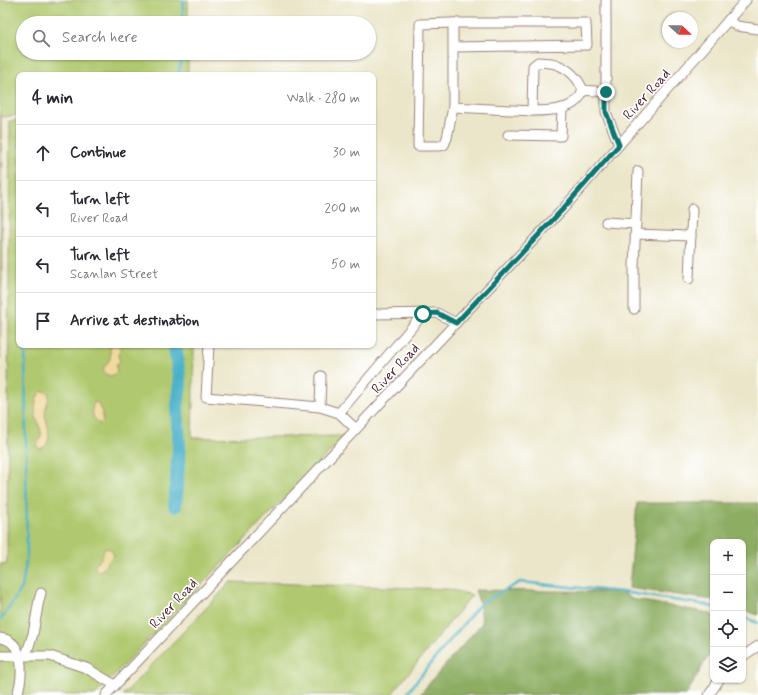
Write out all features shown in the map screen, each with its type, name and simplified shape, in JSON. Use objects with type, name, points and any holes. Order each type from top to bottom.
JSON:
[{"type":"street","points":[[606,0],[606,112],[619,145]]},
{"type":"street","name":"River Road","points":[[106,695],[562,210],[746,0]]},
{"type":"street","points":[[728,20],[737,26],[758,29]]},
{"type":"street","points":[[453,23],[452,107],[447,138],[444,144],[439,146],[418,146],[420,24],[453,23],[586,23],[587,45],[453,47]]},
{"type":"street","points":[[538,46],[538,62]]},
{"type":"street","points":[[452,107],[550,111],[572,104],[581,97],[583,90],[579,81],[572,73],[554,64],[538,62],[533,66],[532,110]]},
{"type":"street","points":[[583,90],[606,92]]},
{"type":"street","points":[[508,135],[561,136],[562,108]]},
{"type":"street","points":[[634,309],[638,171]]},
{"type":"street","points":[[690,279],[692,209]]},
{"type":"street","points":[[606,222],[636,224]]},
{"type":"street","points":[[636,234],[691,236]]},
{"type":"street","points":[[376,314],[437,313],[456,323]]},
{"type":"street","points":[[339,413],[423,314]]},
{"type":"street","points":[[209,348],[206,397],[320,407],[339,413],[356,429]]},
{"type":"street","points":[[320,407],[321,376]]},
{"type":"street","points":[[17,695],[21,678],[23,655],[34,634],[41,593]]},
{"type":"street","points":[[0,638],[10,640],[23,655]]},
{"type":"street","points":[[746,654],[758,646]]},
{"type":"street","points":[[0,656],[50,656],[86,668],[115,685]]},
{"type":"street","points":[[709,695],[717,683]]},
{"type":"green space","points":[[0,0],[188,0],[188,16],[16,16],[16,60],[188,60],[188,72],[16,72],[16,115],[1,117],[2,279],[0,359]]},
{"type":"green space","points":[[16,120],[16,348],[194,348],[192,438],[345,436],[95,695],[0,695],[0,564],[7,564],[10,121]]},
{"type":"green space","points":[[637,503],[758,503],[758,615],[746,611],[746,539],[710,539],[710,600],[629,588]]},
{"type":"green space","points":[[231,582],[448,589],[472,595],[391,695],[123,695]]},
{"type":"green space","points":[[475,590],[622,592],[631,599],[710,614],[710,653],[686,695],[420,695],[482,623],[480,604]]},
{"type":"sand","points":[[110,348],[120,348],[118,355],[120,361],[116,366],[117,373],[110,376],[105,374],[103,369],[110,359]]},
{"type":"sand","points":[[42,391],[48,392],[49,394],[45,414],[49,438],[45,446],[40,449],[37,447],[41,436],[41,430],[36,417],[35,409],[37,397]]},
{"type":"sand","points":[[96,402],[101,408],[102,413],[103,421],[100,424],[96,421],[92,413],[93,404]]},
{"type":"sand","points":[[105,548],[111,549],[114,556],[102,570],[98,571],[95,568],[95,565],[101,559]]},
{"type":"waterway","points":[[183,0],[183,16]]},
{"type":"waterway","points":[[179,72],[181,60]]},
{"type":"waterway","points":[[0,619],[3,617],[22,588],[27,555],[25,348]]},
{"type":"waterway","points":[[175,348],[180,384],[177,407],[179,447],[175,506]]},
{"type":"waterway","points":[[406,695],[480,604],[520,582],[622,592],[710,606]]},
{"type":"waterway","points":[[746,618],[758,623]]},
{"type":"route","points":[[423,314],[437,313],[456,323],[562,210],[619,145],[606,112],[606,92]]}]
